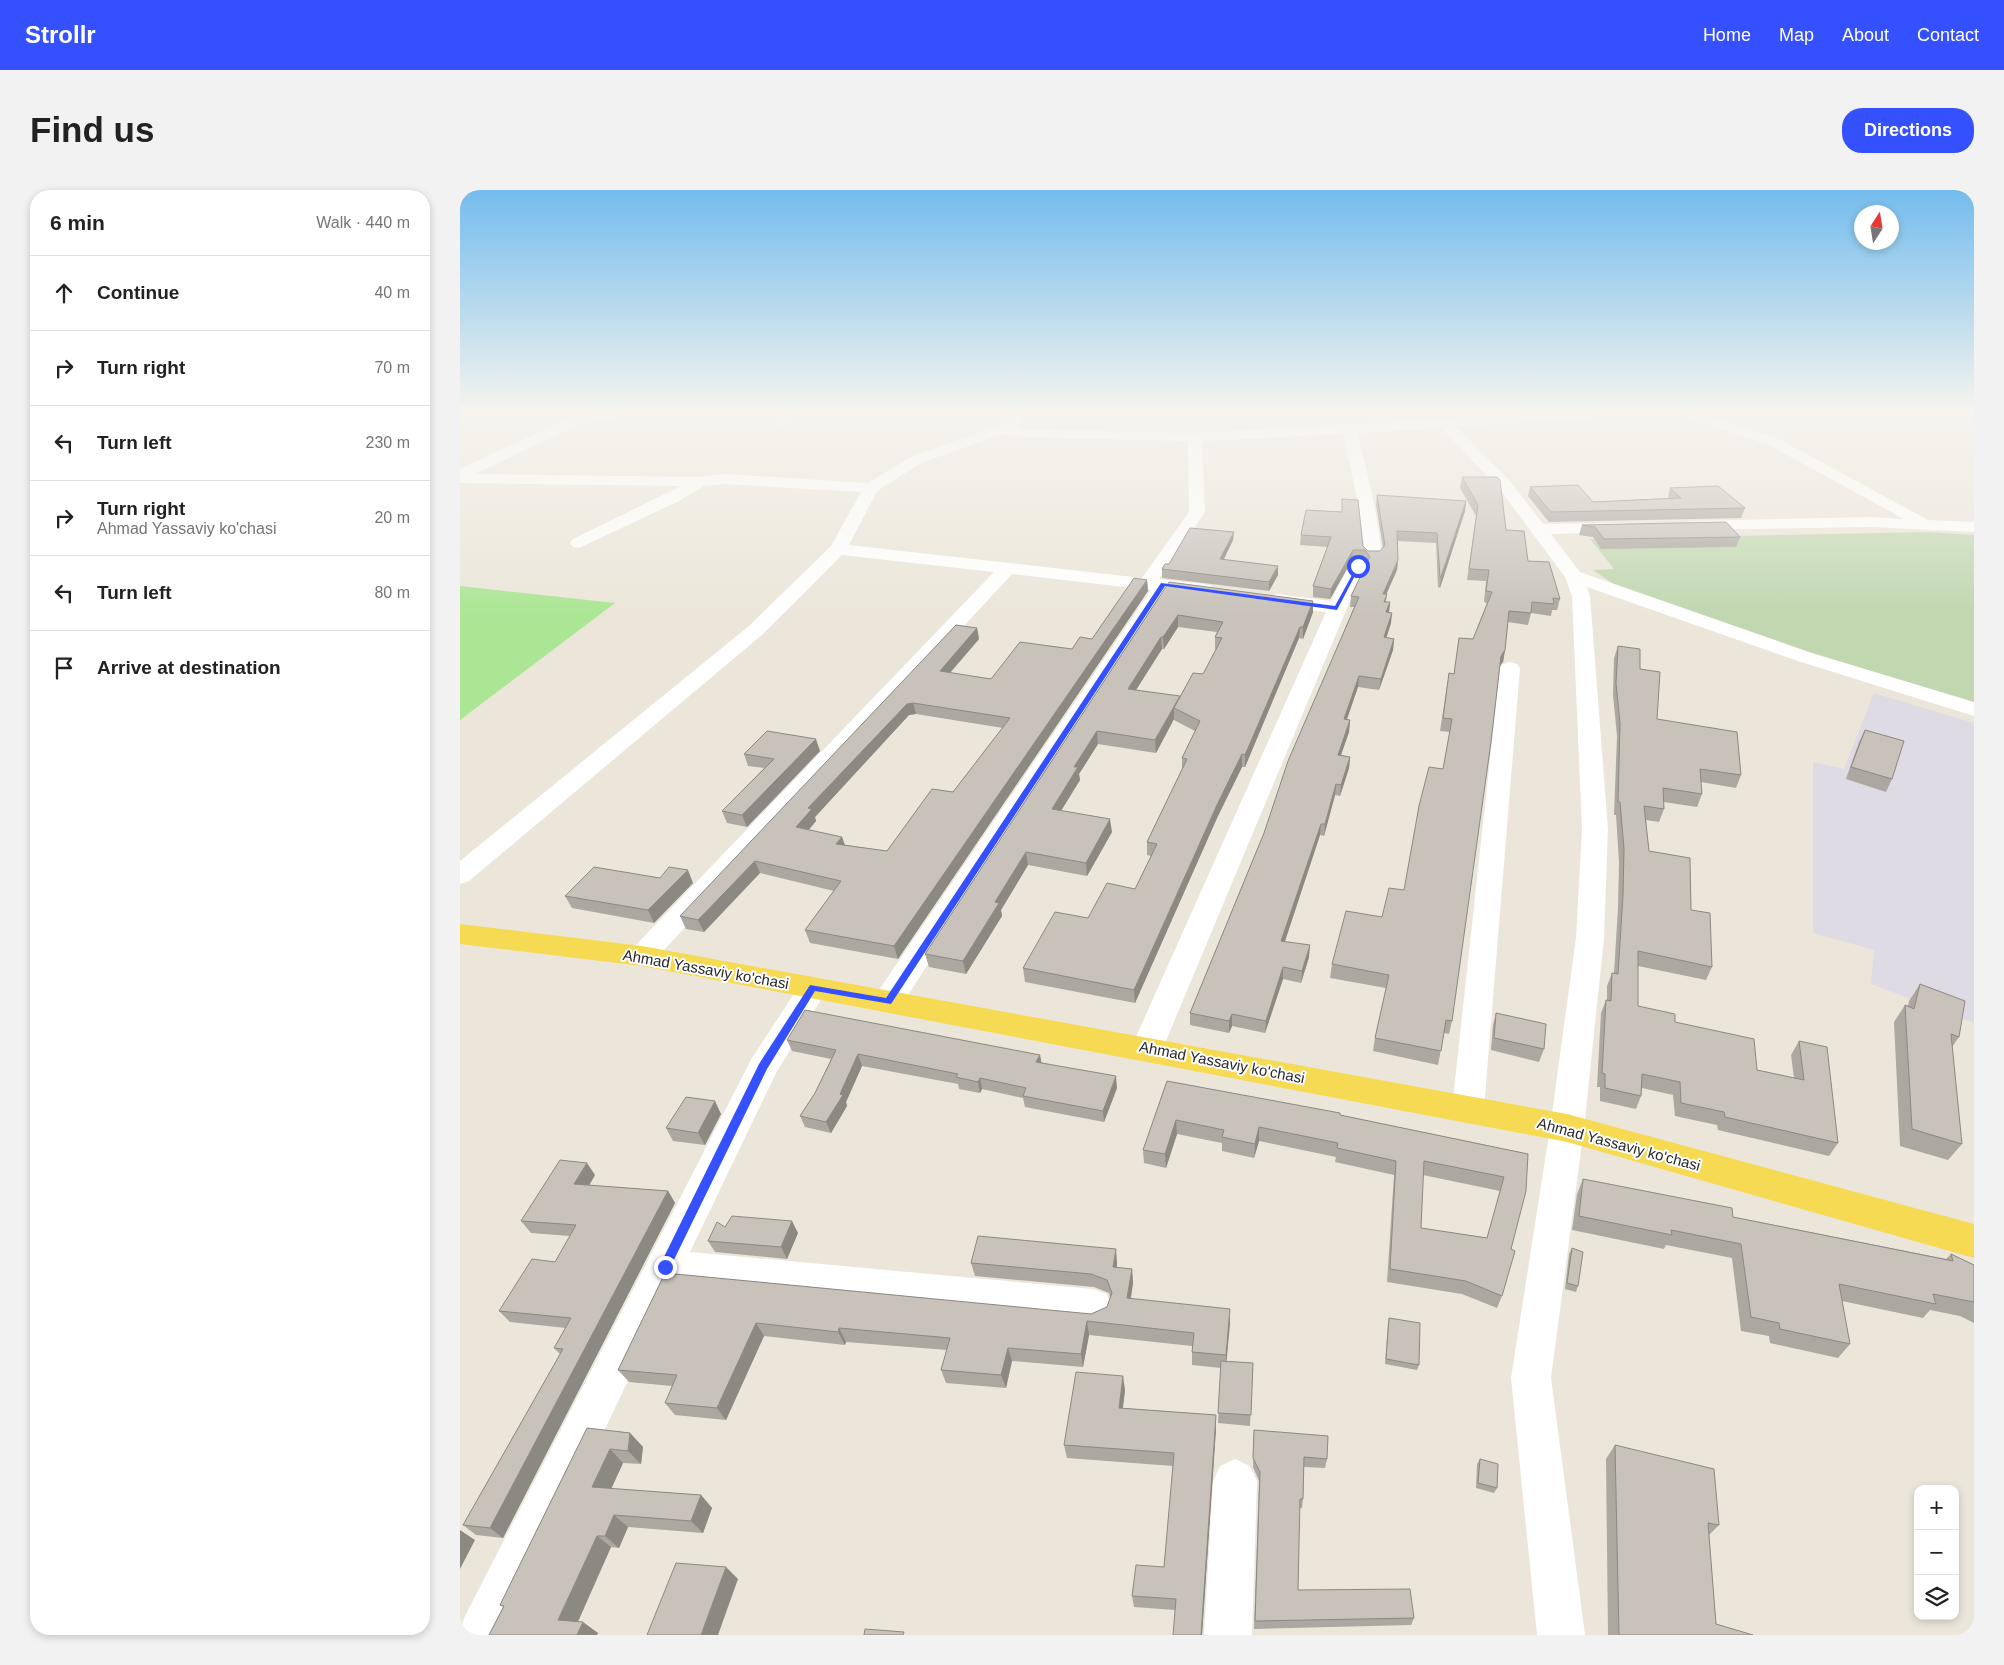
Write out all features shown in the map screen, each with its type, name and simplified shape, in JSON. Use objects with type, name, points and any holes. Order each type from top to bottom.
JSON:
[{"type":"main road","name":"Ahmad Yassaviy ko'chasi","points":[[460,934],[642,956],[1147,1048],[1567,1128],[1974,1241]]},
{"type":"street","points":[[637,480],[699,482],[713,480]]},
{"type":"street","points":[[748,480],[870,488]]},
{"type":"street","points":[[460,874],[756,630],[838,549],[870,488],[882,480]]},
{"type":"street","points":[[888,1002],[1155,584],[1197,512],[1196,480]]},
{"type":"street","points":[[1362,480],[1371,526],[1373,555]]},
{"type":"street","points":[[1500,480],[1574,576],[1581,596],[1595,828],[1590,938],[1567,1128],[1531,1378],[1561,1635]]},
{"type":"street","points":[[1845,480],[1926,524]]},
{"type":"street","points":[[579,543],[673,498],[699,482]]},
{"type":"street","points":[[1675,526],[1871,522],[1974,526]]},
{"type":"street","points":[[1538,529],[1636,527]]},
{"type":"street","points":[[838,549],[1221,592]]},
{"type":"street","points":[[1147,1048],[1337,608],[1358,566]]},
{"type":"street","points":[[642,956],[1009,567]]},
{"type":"street","points":[[1574,576],[1805,657],[1974,709]]},
{"type":"street","points":[[1260,598],[1337,608]]},
{"type":"street","points":[[1468,1108],[1510,668]]},
{"type":"street","points":[[481,1635],[763,1067],[813,988]]},
{"type":"street","points":[[665,1267],[1093,1307]]},
{"type":"street","points":[[1228,1635],[1235,1481]]},
{"type":"shaded area","points":[[1874,693],[1974,723],[1974,1023],[1871,984],[1874,950],[1813,933],[1813,762],[1844,769]]},
{"type":"green space","points":[[1929,532],[1974,535],[1974,706],[1881,678],[1615,585],[1593,570],[1614,569],[1590,539]]},
{"type":"green space","points":[[460,586],[615,603],[460,720]]},
{"type":"building","points":[[1464,480],[1500,480],[1506,530],[1524,531],[1528,561],[1549,562],[1560,599],[1553,598],[1554,604],[1532,602],[1531,613],[1509,611],[1505,650],[1501,656],[1491,742],[1452,1021],[1446,1020],[1441,1051],[1375,1038],[1389,975],[1332,964],[1346,911],[1382,917],[1389,888],[1404,890],[1419,806],[1429,767],[1443,769],[1452,719],[1443,718],[1449,673],[1454,674],[1459,638],[1473,639],[1492,592],[1486,591],[1489,570],[1469,569],[1478,505]]},
{"type":"building","points":[[1578,485],[1593,502],[1681,498],[1670,488],[1718,486],[1745,508],[1551,512],[1530,487]]},
{"type":"building","points":[[1377,495],[1466,501],[1441,577],[1437,533],[1397,531],[1398,560],[1383,594],[1387,594],[1384,602],[1390,602],[1386,612],[1392,613],[1384,637],[1394,639],[1381,679],[1359,676],[1344,719],[1350,720],[1338,755],[1350,757],[1341,785],[1336,784],[1325,824],[1321,824],[1281,941],[1310,945],[1302,971],[1283,967],[1266,1021],[1232,1014],[1229,1021],[1190,1013],[1264,833],[1288,761],[1359,597],[1351,596],[1370,557],[1365,550],[1353,550],[1331,589],[1313,586],[1331,537],[1301,535],[1306,510],[1342,512],[1342,499],[1358,500],[1363,546],[1368,551],[1380,551],[1385,545]]},
{"type":"building","points":[[1726,522],[1740,537],[1604,539],[1595,527],[1582,525]]},
{"type":"building","points":[[1190,528],[1234,532],[1220,559],[1278,566],[1269,582],[1162,569],[1165,564],[1169,564]]},
{"type":"building","points":[[1134,578],[1147,580],[894,946],[805,930],[841,881],[755,861],[698,920],[680,916],[956,625],[977,628],[940,671],[991,679],[1020,642],[1072,649],[1080,637],[1092,639]],"holes":[[[913,703],[1010,718],[953,792],[932,789],[887,851],[836,844],[842,837],[796,827],[812,809],[808,808],[907,704]]]},
{"type":"building","points":[[1169,582],[1313,601],[1245,755],[1242,754],[1217,805],[1134,990],[1023,968],[1055,912],[1088,918],[1107,883],[1135,889],[1157,844],[1147,842],[1187,759],[1182,758],[1200,721],[1174,708],[1193,673],[1203,674],[1222,638],[1215,637],[1223,622],[1178,615],[1163,637],[1161,637],[1128,689],[1180,696],[1155,740],[1097,731],[1074,767],[1078,767],[1052,809],[1110,819],[1086,863],[1026,852],[995,902],[999,903],[963,961],[925,954]]},
{"type":"building","points":[[1618,646],[1640,649],[1640,669],[1660,672],[1657,719],[1737,732],[1741,775],[1700,769],[1702,794],[1663,788],[1664,809],[1644,806],[1649,851],[1690,858],[1691,910],[1710,913],[1712,967],[1638,951],[1638,1006],[1675,1014],[1675,1022],[1754,1039],[1757,1070],[1804,1080],[1799,1041],[1827,1047],[1838,1143],[1725,1117],[1724,1112],[1681,1103],[1680,1082],[1642,1074],[1641,1096],[1605,1088],[1605,1074],[1602,1073],[1606,1000],[1611,1001],[1612,973],[1618,974],[1623,895],[1624,849],[1620,802],[1618,802],[1620,723],[1616,683]]},
{"type":"building","points":[[1865,730],[1904,741],[1892,779],[1851,767]]},
{"type":"building","points":[[767,731],[816,739],[742,815],[722,811],[774,759],[744,754]]},
{"type":"building","points":[[594,867],[660,878],[669,867],[688,870],[648,910],[565,896]]},
{"type":"building","points":[[1920,984],[1965,1001],[1959,1037],[1951,1034],[1962,1144],[1912,1129],[1905,1005],[1914,1009]]},
{"type":"building","points":[[805,1010],[1040,1055],[1036,1062],[1116,1076],[1103,1111],[1023,1096],[1026,1088],[980,1078],[978,1082],[956,1077],[958,1074],[858,1054],[840,1094],[843,1095],[826,1122],[800,1116],[815,1093],[836,1050],[787,1040]]},
{"type":"building","points":[[1496,1013],[1546,1024],[1544,1049],[1494,1038]]},
{"type":"building","points":[[1167,1081],[1340,1113],[1340,1115],[1528,1154],[1526,1191],[1511,1249],[1515,1251],[1502,1296],[1466,1281],[1390,1269],[1396,1161],[1337,1148],[1338,1143],[1259,1127],[1255,1144],[1222,1137],[1224,1130],[1176,1120],[1165,1154],[1143,1150]],"holes":[[[1424,1161],[1504,1177],[1487,1238],[1421,1228]]]},
{"type":"building","points":[[686,1097],[715,1101],[698,1133],[666,1128]]},
{"type":"building","points":[[560,1160],[587,1163],[574,1184],[668,1191],[490,1528],[463,1525],[563,1349],[554,1348],[571,1318],[499,1311],[532,1259],[555,1262],[576,1225],[521,1221]]},
{"type":"building","points":[[1583,1179],[1732,1208],[1733,1217],[1953,1261],[1951,1254],[1974,1265],[1974,1302],[1933,1294],[1936,1304],[1839,1284],[1850,1344],[1780,1329],[1779,1323],[1751,1317],[1741,1244],[1671,1230],[1672,1235],[1579,1216]]},
{"type":"building","points":[[732,1216],[792,1221],[781,1247],[708,1241],[717,1222],[725,1227]]},
{"type":"building","points":[[978,1236],[1116,1249],[1113,1267],[1132,1269],[1127,1298],[1230,1309],[1226,1355],[1192,1352],[1194,1333],[1087,1321],[1081,1354],[1008,1348],[1001,1375],[941,1370],[950,1338],[839,1328],[838,1332],[756,1323],[717,1408],[665,1403],[677,1375],[618,1370],[665,1273],[1091,1314],[1107,1307],[1112,1293],[1107,1280],[1091,1274],[971,1263]]},
{"type":"building","points":[[1572,1248],[1583,1252],[1578,1286],[1567,1283]]},
{"type":"building","points":[[1389,1318],[1420,1323],[1419,1365],[1386,1359]]},
{"type":"building","points":[[1221,1361],[1253,1363],[1251,1415],[1218,1413]]},
{"type":"building","points":[[1076,1372],[1123,1376],[1119,1408],[1216,1415],[1201,1635],[1173,1635],[1176,1599],[1132,1596],[1136,1565],[1164,1567],[1174,1453],[1064,1445]]},
{"type":"building","points":[[587,1428],[630,1433],[628,1451],[610,1449],[592,1487],[701,1495],[691,1521],[614,1515],[605,1536],[597,1536],[558,1620],[583,1622],[577,1635],[489,1635],[504,1606],[500,1605]]},
{"type":"building","points":[[1254,1430],[1328,1436],[1327,1459],[1304,1457],[1303,1499],[1300,1499],[1298,1590],[1410,1589],[1414,1618],[1255,1621],[1260,1472],[1253,1458]]},
{"type":"building","points":[[1615,1445],[1714,1469],[1719,1525],[1708,1523],[1716,1624],[1753,1635],[1619,1635]]},
{"type":"building","points":[[1480,1459],[1498,1464],[1497,1488],[1478,1483]]},
{"type":"building","points":[[676,1563],[726,1567],[701,1635],[647,1635]]},
{"type":"building","points":[[865,1629],[904,1632],[903,1635],[864,1635]]},
{"type":"route","points":[[665,1267],[763,1067],[813,988],[888,1002],[1163,584],[1337,608],[1358,566]]}]
